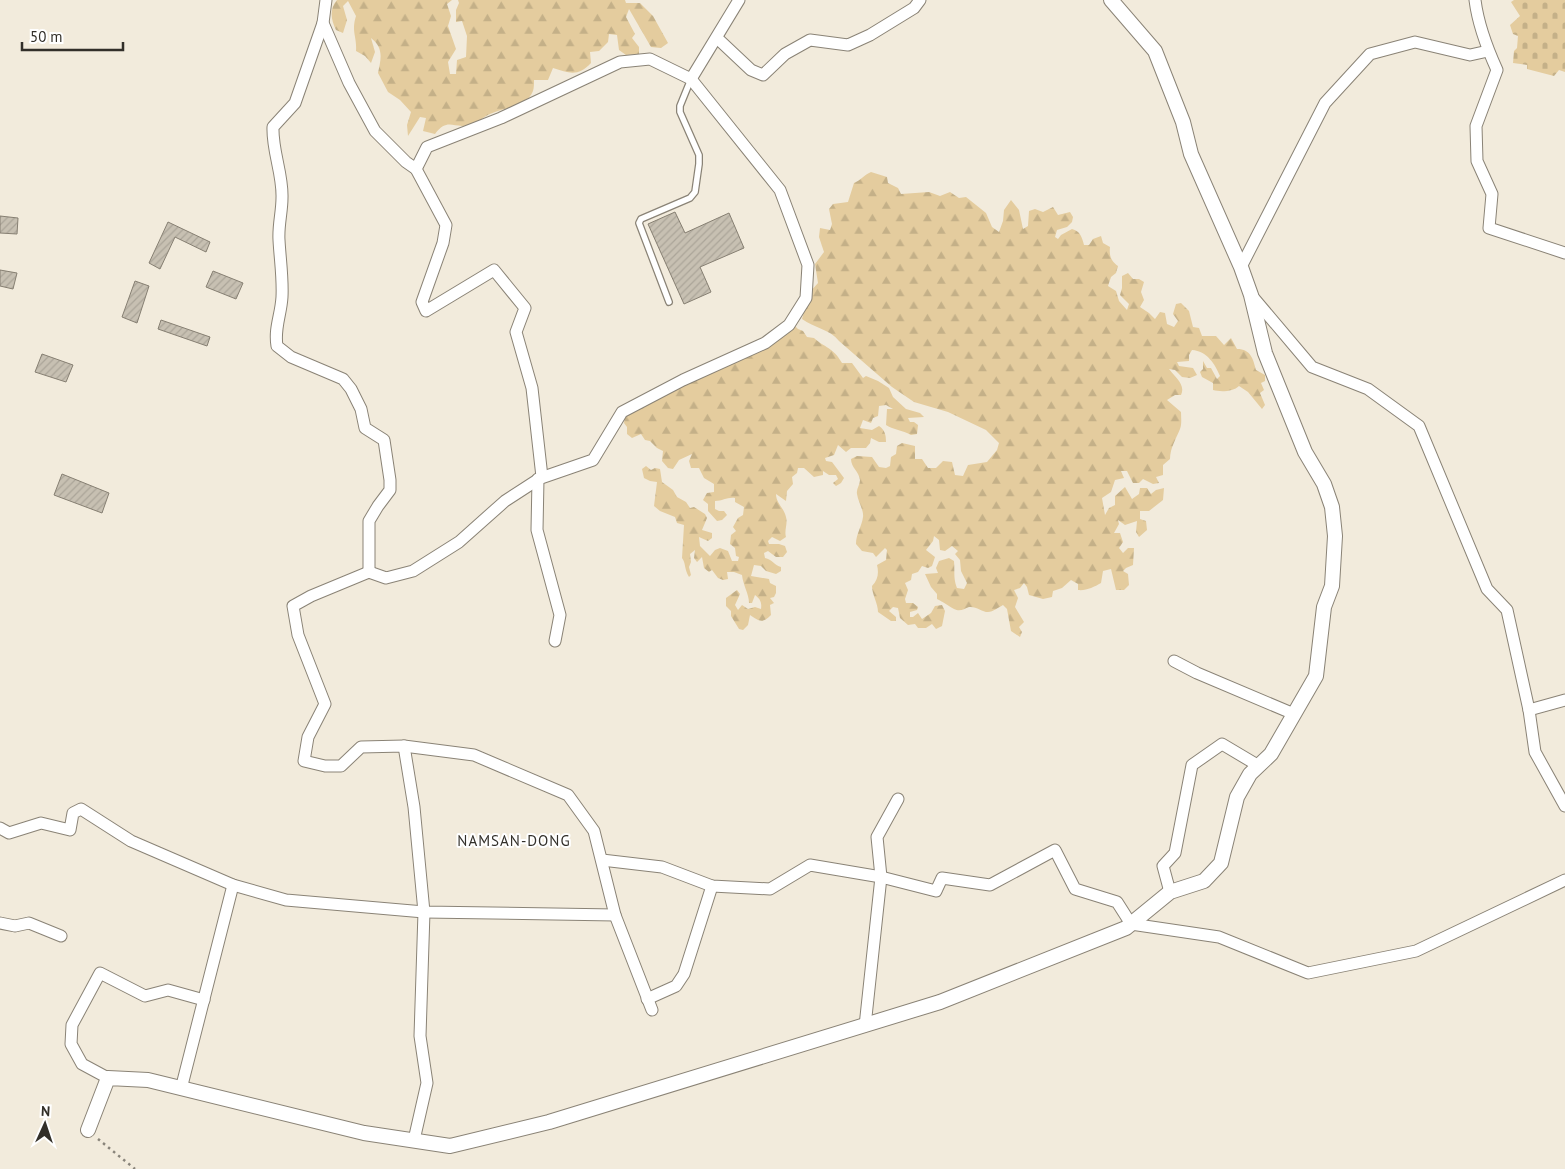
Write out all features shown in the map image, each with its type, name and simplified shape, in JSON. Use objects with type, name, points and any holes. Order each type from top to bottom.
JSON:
[{"type":"street","points":[[326,0],[323,23],[295,103],[273,127],[272,139],[279,166],[282,198],[278,238],[283,276],[282,300],[275,334],[277,346],[291,357],[343,379],[352,389],[361,408],[365,428],[384,440],[390,490],[370,521],[370,572]]},
{"type":"street","points":[[690,79],[739,0]]},
{"type":"street","points":[[717,38],[751,70],[763,74],[785,54],[810,40],[848,44],[870,35],[914,8],[920,0]]},
{"type":"street","points":[[204,1000],[168,990],[145,996],[100,973],[72,1025],[71,1044],[82,1064],[108,1078],[148,1080],[364,1133],[450,1146],[549,1122],[940,1002],[1126,928],[1170,892],[1204,881],[1221,863],[1236,797],[1250,774],[1271,754],[1316,676],[1324,607],[1332,586],[1335,536],[1332,507],[1324,484],[1305,452],[1265,353],[1252,295],[1191,154],[1183,122],[1155,51],[1111,0]]},
{"type":"street","points":[[1476,0],[1477,14],[1488,51],[1497,70],[1476,126],[1477,161],[1492,194],[1489,228],[1565,253]]},
{"type":"street","points":[[323,23],[349,83],[375,131],[406,162],[416,169],[446,225],[444,243],[422,302],[426,311],[494,270],[526,308],[516,332],[532,388],[542,476],[504,501],[459,542],[413,570],[386,578],[370,572],[310,596],[293,606],[298,635],[325,704],[308,737],[304,761],[325,766],[341,766],[361,747],[404,746],[474,755],[568,795],[594,831],[615,915],[652,1010]]},
{"type":"street","points":[[1241,267],[1326,103],[1370,54],[1416,42],[1470,55],[1488,51]]},
{"type":"street","points":[[416,169],[428,147],[501,118],[620,62],[650,59],[690,79],[780,190],[808,265],[806,298],[789,325],[765,343],[683,380],[622,412],[593,460],[538,479]]},
{"type":"street","points":[[1252,295],[1312,367],[1368,390],[1419,426],[1487,589],[1507,610],[1529,710],[1535,752],[1565,806]]},
{"type":"street","points":[[538,479],[537,530],[560,615],[555,641]]},
{"type":"street","points":[[1174,661],[1197,673],[1294,714]]},
{"type":"street","points":[[1529,710],[1565,700]]},
{"type":"street","points":[[1170,892],[1163,866],[1174,853],[1192,765],[1222,744],[1259,766]]},
{"type":"street","points":[[404,746],[414,807],[424,912],[420,1036],[427,1083],[414,1140]]},
{"type":"street","points":[[864,1026],[881,877],[877,837],[898,798]]},
{"type":"street","points":[[0,828],[9,833],[41,823],[70,830],[73,813],[81,809],[132,841],[233,885],[286,900],[424,912],[615,915]]},
{"type":"street","points":[[602,860],[662,867],[712,886],[770,889],[810,865],[881,877],[936,891],[942,878],[990,885],[1055,850],[1075,888],[1118,902],[1131,924]]},
{"type":"street","points":[[1131,924],[1219,937],[1308,973],[1416,951],[1565,880]]},
{"type":"street","points":[[181,1088],[233,885]]},
{"type":"street","points":[[647,999],[676,986],[684,974],[712,886]]},
{"type":"street","points":[[0,923],[15,926],[29,923],[62,936]]},
{"type":"street","points":[[88,1130],[108,1078]]},
{"type":"lane","points":[[669,302],[639,223],[641,219],[690,198],[695,192],[700,164],[680,112],[680,106],[690,79]]},
{"type":"path","points":[[88,1130],[135,1169]]},
{"type":"green space","points":[[337,0],[452,0],[447,4],[451,16],[448,26],[456,49],[448,62],[450,74],[456,74],[457,60],[466,57],[467,36],[462,21],[456,22],[458,0],[625,0],[626,3],[640,3],[653,16],[668,43],[661,48],[651,47],[629,9],[626,17],[635,34],[632,38],[639,47],[639,54],[626,55],[619,50],[617,35],[609,34],[608,42],[599,51],[590,52],[591,63],[586,67],[573,73],[553,68],[548,80],[534,80],[530,96],[520,104],[490,114],[472,124],[444,126],[435,134],[423,131],[426,118],[420,117],[408,136],[407,125],[411,112],[400,100],[388,92],[378,73],[381,54],[378,46],[371,38],[375,52],[371,63],[365,56],[356,51],[354,26],[356,16],[348,1],[343,6],[347,20],[343,33],[336,30],[332,15],[334,3]]},
{"type":"green space","points":[[1514,0],[1565,0],[1565,72],[1559,70],[1554,76],[1527,69],[1527,65],[1513,63],[1518,36],[1513,34],[1510,25],[1520,16],[1511,2]]},
{"type":"green space","points":[[871,172],[887,177],[888,183],[898,188],[901,194],[929,192],[940,196],[950,192],[959,198],[966,197],[986,213],[992,227],[999,232],[1004,210],[1011,200],[1019,210],[1023,229],[1028,226],[1029,211],[1035,209],[1043,212],[1053,207],[1058,215],[1070,212],[1073,217],[1072,222],[1067,227],[1057,230],[1055,237],[1058,239],[1061,235],[1072,229],[1080,235],[1084,245],[1089,245],[1093,239],[1101,236],[1103,243],[1110,247],[1111,258],[1118,266],[1108,286],[1116,291],[1119,301],[1127,310],[1129,304],[1120,295],[1122,276],[1128,273],[1133,279],[1139,279],[1144,282],[1141,292],[1144,300],[1140,307],[1155,319],[1160,312],[1165,313],[1167,324],[1174,327],[1178,321],[1173,314],[1176,304],[1181,303],[1189,311],[1193,327],[1199,328],[1202,336],[1216,336],[1224,345],[1231,338],[1237,349],[1242,349],[1251,355],[1256,370],[1265,375],[1265,381],[1261,383],[1264,390],[1260,393],[1265,405],[1262,409],[1248,392],[1239,386],[1226,391],[1213,390],[1213,383],[1202,377],[1200,372],[1203,369],[1203,361],[1207,368],[1211,368],[1217,379],[1220,376],[1213,363],[1202,353],[1192,350],[1189,355],[1189,361],[1177,362],[1179,366],[1193,368],[1197,375],[1190,378],[1182,377],[1175,370],[1169,369],[1179,381],[1182,391],[1181,395],[1175,395],[1167,400],[1181,412],[1181,423],[1172,447],[1170,459],[1163,465],[1163,475],[1156,477],[1159,483],[1153,484],[1143,479],[1139,483],[1133,483],[1127,471],[1121,471],[1124,478],[1115,480],[1111,492],[1102,498],[1105,515],[1109,508],[1115,505],[1115,496],[1125,487],[1132,499],[1139,494],[1140,488],[1147,488],[1151,494],[1156,490],[1164,488],[1163,500],[1149,511],[1140,511],[1140,519],[1146,521],[1147,530],[1139,537],[1136,532],[1137,521],[1125,525],[1118,520],[1119,524],[1114,533],[1120,533],[1123,542],[1119,548],[1123,553],[1128,548],[1134,548],[1133,565],[1123,571],[1128,574],[1129,585],[1124,590],[1116,590],[1111,569],[1103,571],[1101,583],[1093,587],[1078,590],[1078,584],[1071,580],[1062,588],[1053,591],[1052,597],[1043,599],[1029,595],[1024,583],[1020,588],[1014,590],[1018,598],[1015,607],[1024,622],[1019,627],[1022,632],[1020,637],[1011,631],[1007,609],[1003,605],[990,612],[972,607],[958,610],[937,599],[937,594],[931,587],[925,574],[938,573],[936,568],[939,561],[949,558],[954,561],[957,588],[964,589],[967,583],[961,571],[960,560],[955,554],[958,551],[952,546],[945,551],[940,550],[939,540],[934,536],[933,541],[926,550],[935,557],[932,566],[928,568],[922,566],[918,572],[912,574],[911,580],[905,583],[908,590],[905,599],[906,603],[913,603],[918,607],[917,610],[910,612],[910,617],[918,613],[922,619],[931,613],[935,606],[942,605],[945,611],[942,626],[936,629],[932,624],[926,628],[918,628],[915,624],[908,625],[900,618],[898,608],[893,607],[889,611],[896,617],[896,621],[891,621],[878,612],[872,586],[878,576],[877,565],[886,560],[887,550],[885,548],[876,557],[873,553],[862,551],[856,544],[863,514],[857,494],[860,482],[859,477],[852,465],[851,459],[857,456],[872,457],[879,467],[886,468],[890,466],[891,457],[896,454],[897,446],[902,443],[915,446],[915,459],[922,459],[928,468],[936,468],[943,461],[952,462],[955,475],[963,476],[968,465],[987,462],[997,450],[999,443],[986,430],[948,412],[914,402],[892,387],[827,331],[802,319],[810,292],[818,283],[815,264],[824,252],[819,237],[820,228],[830,230],[832,224],[829,209],[833,204],[848,202],[854,183]]},
{"type":"green space","points":[[790,326],[795,326],[803,331],[807,337],[814,338],[829,348],[842,363],[852,363],[863,378],[866,376],[889,388],[893,397],[906,409],[920,413],[924,417],[908,418],[910,422],[918,425],[917,434],[911,435],[886,425],[887,409],[893,409],[886,405],[879,406],[878,416],[873,418],[871,423],[863,420],[860,428],[872,430],[879,426],[885,433],[886,442],[879,442],[871,438],[866,448],[851,448],[846,452],[838,445],[834,455],[825,458],[826,461],[832,462],[844,478],[836,486],[833,483],[838,479],[836,475],[829,475],[823,471],[823,475],[814,477],[804,468],[798,468],[797,473],[792,477],[793,484],[787,491],[786,501],[776,494],[786,517],[786,537],[780,541],[772,537],[768,541],[769,544],[785,546],[787,552],[783,557],[776,557],[768,551],[764,553],[765,558],[781,567],[781,571],[776,574],[766,571],[761,566],[754,565],[751,576],[769,579],[770,583],[776,586],[774,597],[770,598],[774,603],[770,605],[771,615],[761,621],[750,615],[748,625],[743,630],[739,629],[731,616],[731,611],[726,606],[726,598],[737,590],[740,594],[735,605],[738,610],[742,605],[748,609],[755,607],[761,609],[759,599],[755,595],[752,603],[749,603],[742,575],[727,572],[728,579],[718,578],[712,570],[709,572],[704,568],[702,557],[697,562],[694,558],[695,550],[690,554],[691,562],[689,567],[691,575],[689,577],[682,558],[684,525],[677,523],[675,517],[660,511],[654,506],[657,482],[644,478],[642,469],[646,466],[651,470],[655,468],[660,469],[662,482],[673,490],[677,497],[686,502],[690,508],[694,507],[705,514],[707,518],[702,530],[712,533],[712,538],[708,541],[699,537],[700,546],[710,556],[715,550],[720,548],[728,551],[732,561],[738,561],[739,557],[736,556],[735,548],[730,544],[731,535],[736,531],[733,527],[738,518],[743,515],[744,507],[735,502],[735,498],[715,501],[715,509],[724,511],[727,515],[722,520],[717,521],[708,511],[708,504],[703,500],[707,493],[714,492],[714,484],[704,478],[699,468],[691,468],[689,461],[692,454],[679,460],[673,469],[668,468],[662,461],[663,451],[650,441],[645,440],[641,434],[632,438],[627,434],[627,427],[624,423],[625,416]]},
{"type":"building","points":[[675,212],[685,233],[729,213],[744,248],[700,267],[711,292],[684,304],[648,224]]},
{"type":"building","points":[[0,216],[18,218],[17,234],[0,233]]},
{"type":"building","points":[[168,222],[210,242],[206,252],[175,237],[160,269],[149,263]]},
{"type":"building","points":[[0,270],[17,273],[13,289],[0,286]]},
{"type":"building","points":[[213,271],[243,283],[236,299],[206,287]]},
{"type":"building","points":[[135,281],[149,286],[137,323],[122,317]]},
{"type":"building","points":[[161,320],[210,337],[207,346],[158,329]]},
{"type":"building","points":[[42,354],[73,365],[66,382],[35,372]]},
{"type":"building","points":[[62,474],[109,493],[102,513],[54,495]]},
{"type":"district","name":"NAMSAN-DONG","points":[[514,841]]}]
